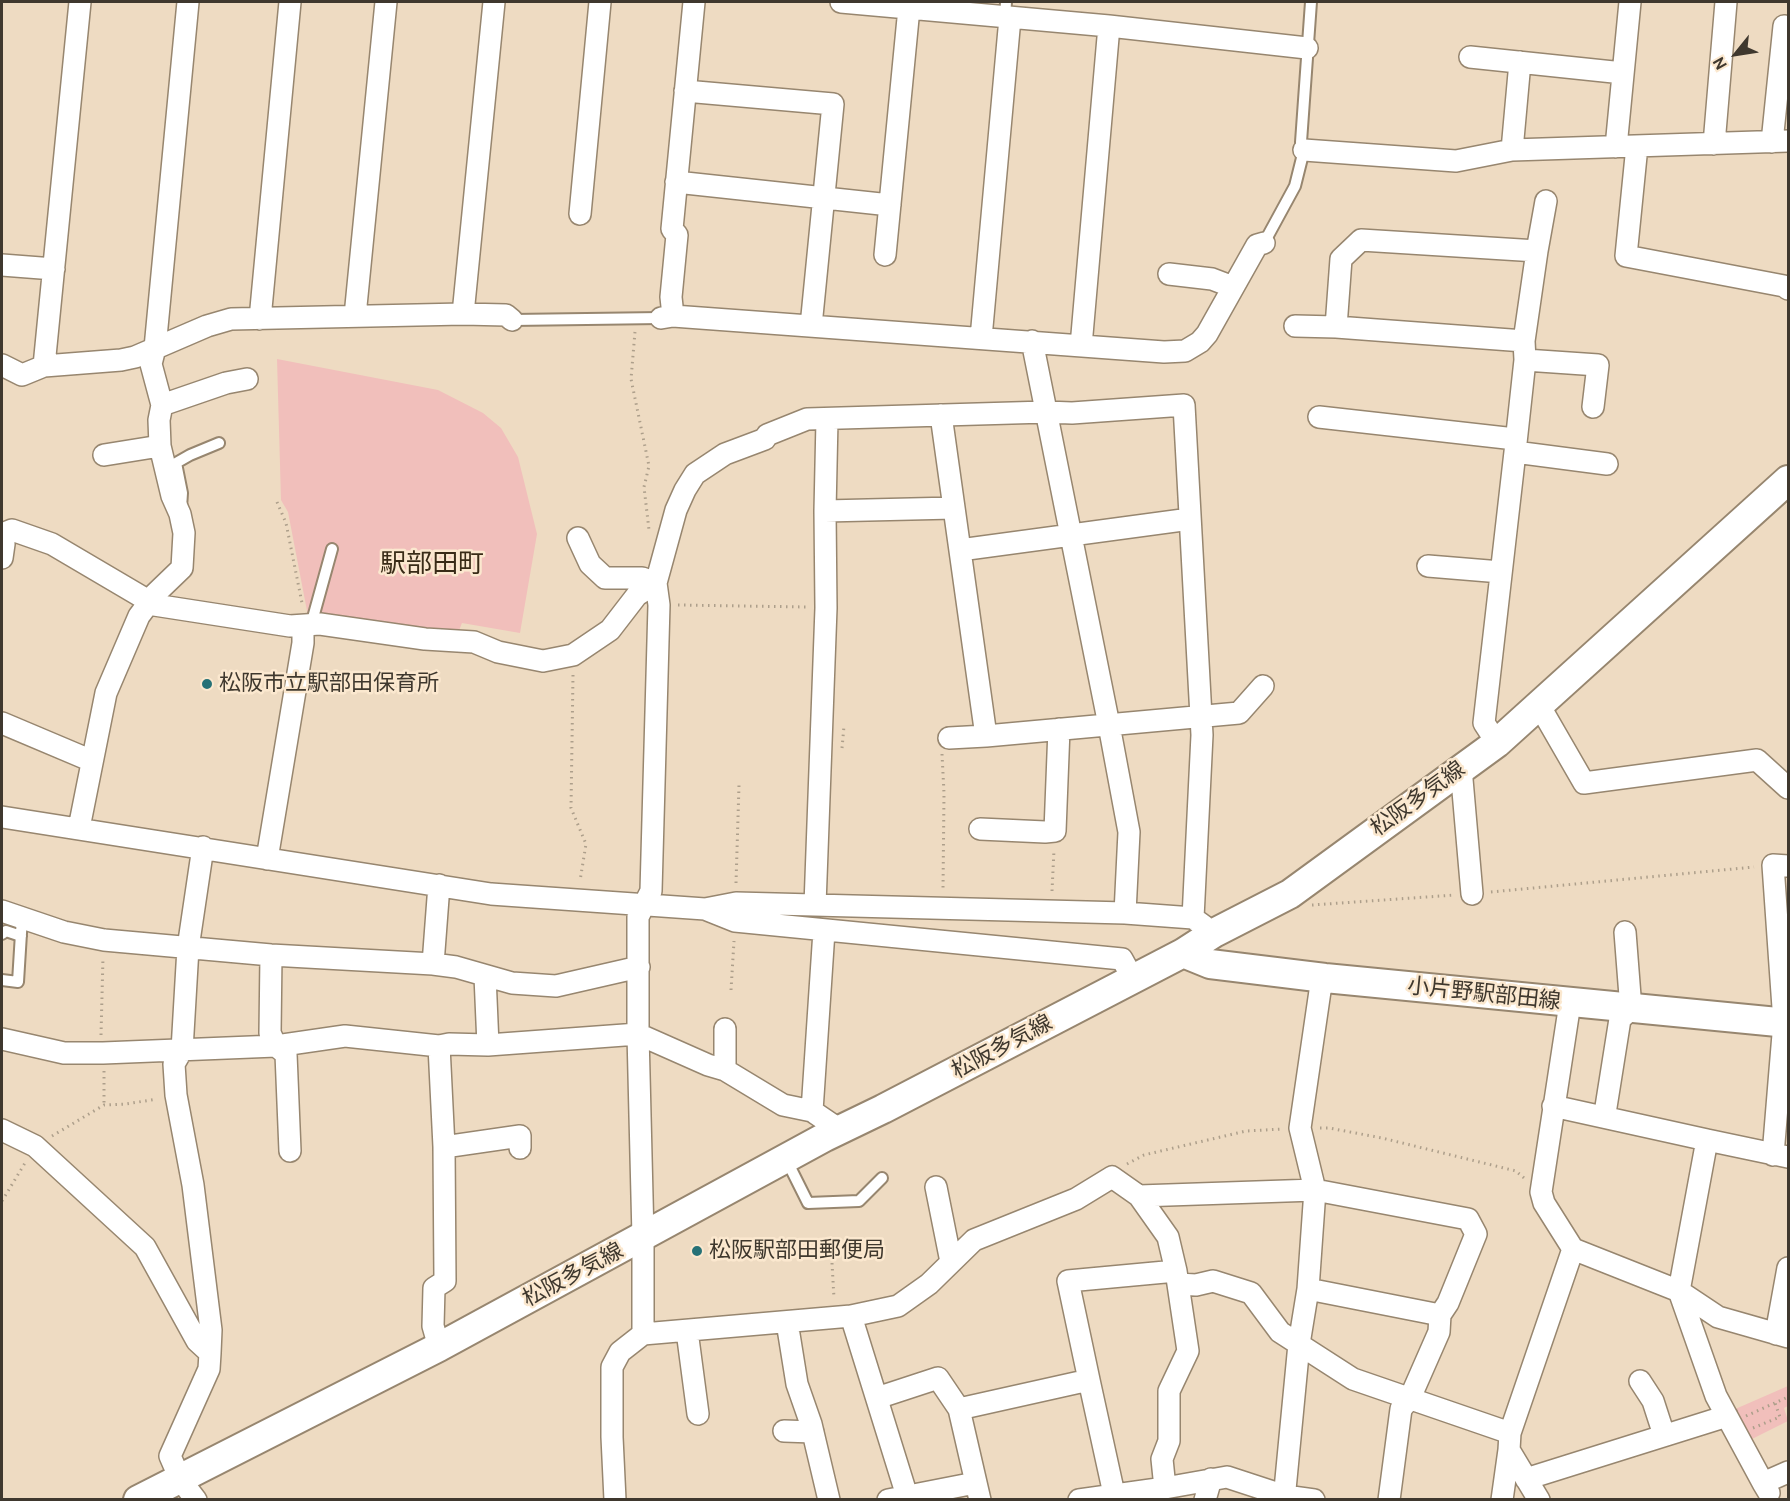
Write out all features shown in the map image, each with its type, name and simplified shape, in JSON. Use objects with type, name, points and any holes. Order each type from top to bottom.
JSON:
[{"type":"main road","name":"松阪多気線","points":[[138,1500],[188,1489],[440,1347],[785,1159],[1183,953],[1204,925],[1290,894],[1497,743],[1788,480]]},
{"type":"main road","name":"小片野駅部田線","points":[[1183,953],[1210,964],[1325,978],[1786,1022]]},
{"type":"street","points":[[44,366],[80,2]]},
{"type":"street","points":[[79,828],[106,693],[139,616],[155,594],[182,568],[184,533],[160,446],[159,420],[162,405],[151,364],[155,348],[188,2]]},
{"type":"street","points":[[260,319],[290,2]]},
{"type":"street","points":[[355,316],[386,2]]},
{"type":"street","points":[[463,314],[494,2]]},
{"type":"street","points":[[580,214],[600,2]]},
{"type":"street","points":[[694,2],[672,229],[677,235],[667,317],[1164,352],[1185,351],[1200,342],[1207,334],[1257,244],[1263,243]]},
{"type":"street","points":[[841,2],[909,8],[1007,12],[1109,27],[1307,48]]},
{"type":"street","points":[[1616,147],[1630,2]]},
{"type":"street","points":[[1714,144],[1726,2]]},
{"type":"street","points":[[885,255],[909,8]]},
{"type":"street","points":[[981,338],[1007,12]]},
{"type":"street","points":[[1304,150],[1456,161],[1512,150],[1780,142],[1784,26],[1788,27]]},
{"type":"street","points":[[1081,345],[1109,27]]},
{"type":"street","points":[[1470,57],[1623,73]]},
{"type":"street","points":[[1512,150],[1520,62]]},
{"type":"street","points":[[685,91],[833,104],[811,326]]},
{"type":"street","points":[[1637,146],[1626,256],[1784,286],[1788,289]]},
{"type":"street","points":[[676,182],[890,205]]},
{"type":"street","points":[[1497,743],[1484,723],[1524,350],[1546,201]]},
{"type":"street","points":[[1336,327],[1341,259],[1361,240],[1537,251]]},
{"type":"street","points":[[2,264],[54,269]]},
{"type":"street","points":[[1169,274],[1212,279],[1233,287]]},
{"type":"street","points":[[2,365],[22,375],[44,366],[122,360],[135,357],[220,321],[231,319],[463,314],[506,315],[512,320]]},
{"type":"street","points":[[1295,326],[1336,327],[1524,350],[1598,365],[1593,407]]},
{"type":"street","points":[[1032,341],[1129,832],[1125,913]]},
{"type":"street","points":[[162,405],[226,383],[247,379]]},
{"type":"street","points":[[2,817],[491,894],[645,904],[705,909],[736,903],[1125,913],[1204,925],[1202,717],[1184,405],[1072,413],[807,419],[767,435],[765,439],[725,454],[695,474],[685,490],[676,510],[656,583],[659,605],[651,891],[645,904],[638,917],[643,1334]]},
{"type":"street","points":[[941,415],[986,736]]},
{"type":"street","points":[[1320,417],[1515,445],[1607,464]]},
{"type":"street","points":[[815,905],[826,608],[826,420]]},
{"type":"street","points":[[104,455],[160,446]]},
{"type":"street","points":[[825,511],[954,507]]},
{"type":"street","points":[[960,550],[1190,519]]},
{"type":"street","points":[[2,558],[4,544],[2,534],[12,530],[52,544],[142,597],[148,604],[307,626],[321,624],[425,639],[474,642],[498,651],[536,660],[553,660],[573,655],[610,630],[637,595],[656,583]]},
{"type":"street","points":[[578,538],[590,564],[605,578],[642,578],[656,583]]},
{"type":"street","points":[[1428,566],[1500,572]]},
{"type":"street","points":[[267,859],[307,626]]},
{"type":"street","points":[[945,744],[986,736],[1239,713],[1263,686]]},
{"type":"street","points":[[1539,705],[1584,783],[1757,760],[1788,788]]},
{"type":"street","points":[[2,723],[92,761]]},
{"type":"street","points":[[980,829],[1055,831],[1059,729]]},
{"type":"street","points":[[1461,768],[1472,894]]},
{"type":"street","points":[[188,1489],[170,1456],[209,1369],[210,1330],[193,1185],[176,1095],[174,1064],[182,1050],[188,948],[203,847]]},
{"type":"street","points":[[1553,1106],[1781,1156],[1786,1022],[1781,866]]},
{"type":"street","points":[[433,964],[439,885]]},
{"type":"street","points":[[850,933],[853,906]]},
{"type":"street","points":[[705,909],[735,921],[1122,959],[1133,979]]},
{"type":"street","points":[[2,911],[22,926],[104,940],[271,955],[433,964],[456,967],[512,983],[556,986],[639,967]]},
{"type":"street","points":[[812,1111],[824,931]]},
{"type":"street","points":[[1606,1107],[1620,1019],[1631,1009],[1625,932]]},
{"type":"street","points":[[271,955],[270,1033],[276,1046],[286,1054],[290,1151]]},
{"type":"street","points":[[485,976],[488,1046]]},
{"type":"street","points":[[1284,1498],[1299,1344],[1308,1289],[1315,1190],[1300,1128],[1320,991],[1325,978]]},
{"type":"street","points":[[1570,1003],[1541,1192],[1544,1203],[1573,1249],[1678,1291],[1719,1317],[1782,1336],[1788,1268]]},
{"type":"street","points":[[725,1029],[725,1070]]},
{"type":"street","points":[[2,1039],[64,1053],[103,1053],[276,1046],[345,1036],[439,1046],[449,1044],[488,1046],[638,1034],[708,1065],[725,1070],[783,1105],[812,1111],[840,1130]]},
{"type":"street","points":[[439,1046],[444,1147],[445,1281],[434,1288],[433,1326],[440,1347]]},
{"type":"street","points":[[2,1130],[35,1146],[145,1246],[197,1341],[210,1353]]},
{"type":"street","points":[[444,1147],[520,1136],[520,1148]]},
{"type":"street","points":[[1707,1140],[1678,1291],[1716,1396],[1763,1494],[1788,1472]]},
{"type":"street","points":[[615,1500],[612,1367],[620,1352],[643,1334],[843,1317],[898,1306],[929,1284],[974,1240],[1076,1199],[1112,1177],[1139,1196],[1168,1237],[1177,1277],[1188,1351],[1169,1391],[1169,1441],[1162,1459],[1166,1488]]},
{"type":"street","points":[[936,1187],[951,1262]]},
{"type":"street","points":[[1139,1196],[1315,1190],[1468,1219],[1476,1234],[1448,1303],[1440,1315],[1439,1332],[1410,1398],[1401,1409],[1389,1500]]},
{"type":"street","points":[[1502,1500],[1509,1441],[1573,1249]]},
{"type":"street","points":[[1114,1494],[1068,1281],[1177,1277],[1196,1285],[1213,1281],[1251,1293],[1280,1332],[1353,1379],[1410,1398],[1509,1441],[1526,1479],[1539,1500]]},
{"type":"street","points":[[1308,1289],[1440,1315]]},
{"type":"street","points":[[843,1317],[877,1398],[897,1498],[978,1491],[959,1409],[938,1378],[877,1398]]},
{"type":"street","points":[[787,1322],[797,1384],[813,1432],[829,1500]]},
{"type":"street","points":[[687,1331],[698,1414]]},
{"type":"street","points":[[959,1409],[1089,1380]]},
{"type":"street","points":[[1640,1381],[1653,1401],[1664,1435]]},
{"type":"street","points":[[1526,1479],[1727,1416]]},
{"type":"street","points":[[784,1431],[813,1432]]},
{"type":"street","points":[[1079,1500],[1227,1477],[1284,1498],[1314,1500]]},
{"type":"street","points":[[1204,1500],[1211,1479]]},
{"type":"lane","points":[[1263,243],[1295,186],[1304,150],[1301,142],[1311,2]]},
{"type":"lane","points":[[512,320],[667,317]]},
{"type":"lane","points":[[180,514],[182,493],[176,463],[190,454],[219,442]]},
{"type":"lane","points":[[307,626],[332,549]]},
{"type":"lane","points":[[2,934],[22,926],[18,982],[2,980]]},
{"type":"lane","points":[[785,1159],[808,1203],[859,1201],[882,1178]]},
{"type":"path","points":[[638,318],[631,379],[649,466],[644,487],[650,538]]},
{"type":"path","points":[[277,502],[286,523],[307,626]]},
{"type":"path","points":[[659,605],[826,608]]},
{"type":"path","points":[[573,655],[571,808],[586,844],[578,900]]},
{"type":"path","points":[[942,908],[945,744]]},
{"type":"path","points":[[1051,911],[1055,831]]},
{"type":"path","points":[[1290,894],[1315,906],[1472,894],[1692,871],[1781,866]]},
{"type":"path","points":[[104,940],[100,1028],[104,1105]]},
{"type":"path","points":[[2,1201],[35,1146],[104,1105],[126,1104],[176,1095]]},
{"type":"path","points":[[1112,1177],[1122,1167],[1144,1155],[1246,1131],[1329,1128],[1382,1137],[1516,1171],[1541,1192]]},
{"type":"path","points":[[832,1263],[843,1317]]},
{"type":"path","points":[[1775,1403],[1780,1417],[1753,1428],[1746,1416],[1788,1397]]},
{"type":"shaded area","points":[[277,359],[438,390],[483,413],[501,428],[518,457],[537,534],[520,633],[462,623],[456,638],[308,616],[288,512],[281,500]]},
{"type":"shaded area","points":[[1788,1386],[1788,1406],[1784,1408],[1788,1421],[1750,1440],[1733,1410]]},
{"type":"place","name":"松阪市立駅部田保育所","points":[[207,684]]},
{"type":"place","name":"松阪駅部田郵便局","points":[[697,1251]]},
{"type":"district","name":"駅部田町","points":[[432,564]]}]
